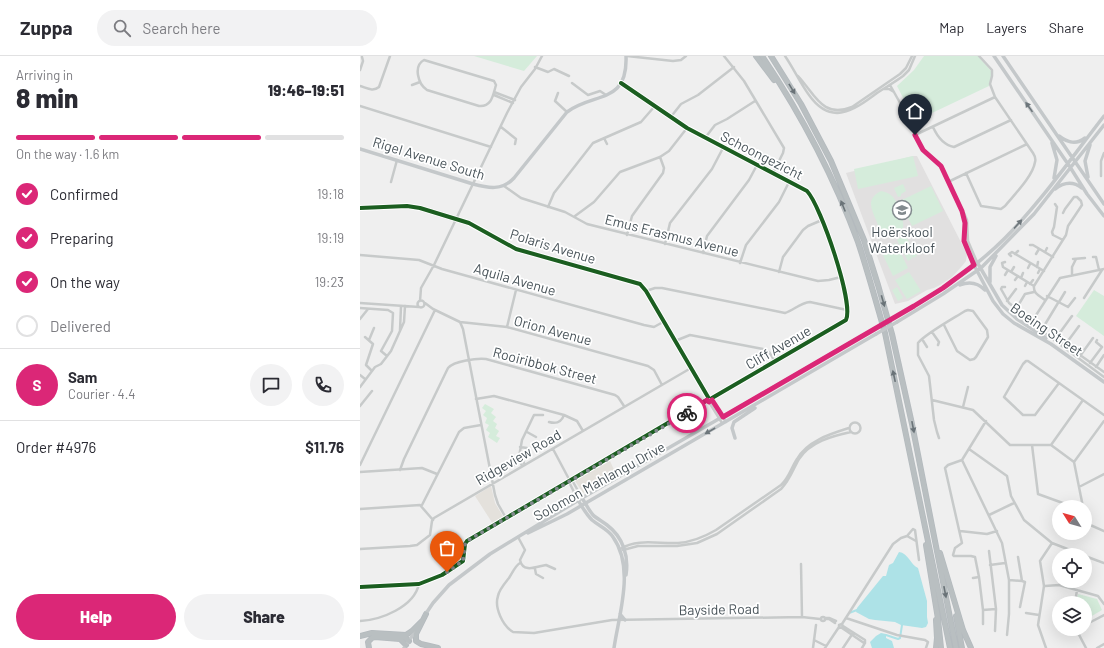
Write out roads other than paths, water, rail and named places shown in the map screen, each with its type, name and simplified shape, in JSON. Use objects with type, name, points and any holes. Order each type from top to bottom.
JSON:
[{"type":"highway","points":[[756,56],[788,97]]},
{"type":"highway","points":[[762,56],[788,97],[811,138],[836,189],[858,242],[885,333],[950,648]]},
{"type":"highway","points":[[771,56],[801,104],[827,155],[864,240],[892,334],[912,424],[956,648]]},
{"type":"highway","points":[[775,56],[783,75]]},
{"type":"highway","points":[[916,483],[938,619],[941,648]]},
{"type":"highway","points":[[932,526],[963,630],[971,648]]},
{"type":"highway","points":[[950,589],[962,648]]},
{"type":"highway","points":[[934,598],[937,638],[936,648]]},
{"type":"highway","points":[[426,614],[416,634],[416,641],[421,644],[438,648]]},
{"type":"highway","points":[[360,636],[372,633],[409,634],[422,621]]},
{"type":"highway","points":[[402,635],[406,645]]},
{"type":"highway","points":[[369,648],[368,642],[375,637],[400,639],[406,645]]},
{"type":"main road","points":[[504,186],[514,178],[567,112],[577,106],[607,96],[621,84],[625,73],[626,56]]},
{"type":"main road","points":[[994,56],[1067,162],[1087,194],[1104,216]]},
{"type":"main road","points":[[1003,56],[1104,204]]},
{"type":"main road","name":"Solomon Mahlangu Drive","points":[[406,645],[441,594],[455,579],[485,557],[580,499],[895,317],[943,288],[976,263],[1003,240],[1020,222],[1104,116]]},
{"type":"main road","name":"Solomon Mahlangu Drive","points":[[518,537],[554,522],[897,322],[944,294],[981,268],[1034,214],[1104,125]]},
{"type":"main road","points":[[1044,128],[1054,147],[1057,160],[1055,175],[1051,184]]},
{"type":"main road","points":[[1056,134],[1067,142],[1077,142],[1085,138],[1091,132]]},
{"type":"main road","points":[[1089,182],[1085,161],[1087,152],[1094,137]]},
{"type":"main road","name":"Rigel Avenue South","points":[[360,149],[473,184],[490,188],[504,186]]},
{"type":"main road","points":[[1050,194],[1062,184],[1069,183],[1077,185],[1087,194]]},
{"type":"main road","points":[[990,285],[990,267],[998,252]]},
{"type":"main road","name":"Boeing Street","points":[[976,263],[981,268],[998,300],[1008,312],[1104,381]]},
{"type":"main road","name":"Boeing Street","points":[[976,263],[977,270],[989,294],[1003,314],[1014,323],[1047,341],[1104,381]]},
{"type":"main road","points":[[944,294],[962,284],[971,282],[980,286],[989,294]]},
{"type":"main road","points":[[735,438],[732,428],[734,422],[785,387]]},
{"type":"main road","points":[[580,499],[586,503],[595,517],[616,533],[627,569],[614,648]]},
{"type":"main road","points":[[580,499],[581,506],[592,520],[610,533],[622,549]]},
{"type":"main road","points":[[619,613],[621,617],[626,620]]},
{"type":"street","points":[[360,86],[372,90],[379,87],[390,56]]},
{"type":"street","points":[[424,307],[421,302],[421,288],[434,265],[513,101],[541,56]]},
{"type":"street","points":[[626,56],[673,61],[681,60],[686,56]]},
{"type":"street","points":[[724,56],[734,67],[772,126],[784,149],[782,157],[773,173]]},
{"type":"street","points":[[785,56],[797,75],[820,104],[836,110],[846,110],[881,89],[906,68],[912,56]]},
{"type":"street","points":[[881,89],[890,85],[908,72],[917,56]]},
{"type":"street","points":[[966,173],[981,206],[986,208],[1003,209],[1028,177],[1035,164],[1035,157],[995,98],[990,84],[992,70],[980,56]]},
{"type":"street","points":[[360,70],[363,61],[361,57]]},
{"type":"street","points":[[426,60],[493,80],[496,85],[494,93],[490,103],[480,106],[427,90],[420,82],[417,73],[421,62],[426,60]]},
{"type":"street","points":[[535,67],[548,72],[554,69],[570,76]]},
{"type":"street","points":[[670,118],[681,104],[698,95],[734,67]]},
{"type":"street","points":[[890,85],[897,76]]},
{"type":"street","points":[[892,88],[896,81]]},
{"type":"street","points":[[412,85],[420,82]]},
{"type":"street","points":[[572,83],[588,95],[600,90],[607,96]]},
{"type":"street","name":"Schoongezicht","points":[[621,84],[687,128],[806,190],[809,193],[822,220],[835,255],[847,303],[847,310]]},
{"type":"street","name":"Boeing Street","points":[[890,85],[923,150],[940,164],[949,181],[964,215],[964,241],[976,263]]},
{"type":"street","points":[[881,89],[889,89],[894,92]]},
{"type":"street","points":[[494,93],[513,101]]},
{"type":"street","points":[[558,93],[555,101],[567,112]]},
{"type":"street","points":[[915,135],[995,98]]},
{"type":"street","points":[[705,138],[715,124],[727,119],[755,100]]},
{"type":"street","points":[[360,106],[491,147]]},
{"type":"street","points":[[548,207],[554,192],[595,142],[641,122],[654,107]]},
{"type":"street","points":[[933,127],[939,138],[951,147],[954,147],[1011,120]]},
{"type":"street","points":[[501,127],[516,139],[515,144]]},
{"type":"street","points":[[575,216],[594,202],[620,172],[660,156],[672,149],[687,128]]},
{"type":"street","points":[[604,138],[607,144]]},
{"type":"street","points":[[949,181],[1027,144]]},
{"type":"street","points":[[665,244],[670,224],[712,169],[723,148]]},
{"type":"street","points":[[1101,176],[1101,161],[1104,153]]},
{"type":"street","points":[[627,235],[632,216],[663,173],[664,168],[660,156]]},
{"type":"street","points":[[391,182],[398,160]]},
{"type":"street","points":[[703,253],[707,236],[749,180],[757,165]]},
{"type":"street","points":[[740,263],[746,245],[779,202],[789,182]]},
{"type":"street","name":"Emus Erasmus Avenue","points":[[504,186],[521,198],[575,216],[587,224],[627,235],[820,282],[841,277]]},
{"type":"street","points":[[1034,292],[1034,286],[1063,240],[1068,226],[1082,205],[1081,201],[1077,197],[1074,197],[1063,213]]},
{"type":"street","points":[[1055,204],[1057,207],[1054,226],[1051,231],[1052,237],[1063,240]]},
{"type":"street","name":"Polaris Avenue","points":[[360,208],[410,206],[470,223],[513,248],[636,283],[642,286],[646,291]]},
{"type":"street","points":[[779,272],[783,257],[803,230],[808,226],[822,220]]},
{"type":"street","points":[[1030,245],[1033,245],[1052,257]]},
{"type":"street","points":[[1045,252],[1047,248]]},
{"type":"street","points":[[1036,254],[1039,249]]},
{"type":"street","points":[[1015,254],[1018,251]]},
{"type":"street","points":[[1011,256],[1009,255],[1011,252],[1044,271]]},
{"type":"street","name":"Aquila Avenue","points":[[360,255],[419,260],[516,290],[648,326],[654,327],[664,322]]},
{"type":"street","points":[[1096,257],[1099,270]]},
{"type":"street","points":[[1072,275],[1074,259],[1085,258]]},
{"type":"street","points":[[1005,262],[1003,262],[1002,266],[1034,286]]},
{"type":"street","points":[[1037,267],[1038,262]]},
{"type":"street","points":[[1028,268],[1030,264]]},
{"type":"street","points":[[1005,275],[1014,267]]},
{"type":"street","points":[[1038,273],[1040,269]]},
{"type":"street","points":[[1005,287],[1002,287],[1001,289],[1007,301],[1015,307],[1019,304],[1025,294],[1034,292],[1045,300],[1058,279],[1062,277],[1103,269]]},
{"type":"street","points":[[1084,298],[1103,269]]},
{"type":"street","points":[[1015,280],[1023,273]]},
{"type":"street","points":[[1030,284],[1033,280]]},
{"type":"street","points":[[1025,286],[1027,282]]},
{"type":"street","points":[[724,423],[646,291],[655,288],[662,288],[784,313],[807,302],[847,310]]},
{"type":"street","points":[[1007,301],[1016,289]]},
{"type":"street","points":[[507,327],[516,290]]},
{"type":"street","points":[[1041,331],[1065,292]]},
{"type":"street","points":[[1047,296],[1068,307],[1075,298]]},
{"type":"street","name":"Boeing Street","points":[[1045,300],[1032,321],[1032,325],[1104,377]]},
{"type":"street","points":[[411,307],[421,302]]},
{"type":"street","points":[[419,307],[421,302]]},
{"type":"street","name":"Orion Avenue","points":[[421,302],[460,322],[507,327],[648,366],[654,370],[662,385]]},
{"type":"street","points":[[360,303],[430,307]]},
{"type":"street","points":[[360,386],[376,366],[381,364],[387,356],[404,322],[402,314],[403,306]]},
{"type":"street","points":[[360,308],[388,310],[392,312],[392,331],[381,350],[382,353],[387,356]]},
{"type":"street","points":[[360,319],[368,308]]},
{"type":"street","points":[[939,438],[934,420],[929,376],[918,355],[918,343],[932,332],[970,309],[988,332],[988,337],[974,359],[968,359],[958,352],[944,325]]},
{"type":"street","points":[[360,465],[435,310]]},
{"type":"street","name":"Cliff Avenue","points":[[360,587],[420,584],[442,575],[460,564],[464,558],[464,546],[466,542],[843,322],[847,319],[847,310]]},
{"type":"street","points":[[1072,316],[1056,337],[1080,356],[1104,372]]},
{"type":"street","points":[[460,322],[463,329],[496,501],[506,518]]},
{"type":"street","points":[[1066,344],[1079,326]]},
{"type":"street","points":[[369,340],[374,328]]},
{"type":"street","points":[[392,331],[399,333]]},
{"type":"street","points":[[932,332],[939,342],[938,345]]},
{"type":"street","points":[[675,341],[690,335],[763,349],[769,352],[775,361]]},
{"type":"street","points":[[365,337],[373,345],[366,366],[372,371]]},
{"type":"street","points":[[1080,356],[1093,338]]},
{"type":"street","points":[[922,339],[927,347]]},
{"type":"street","points":[[1090,363],[1102,347],[1096,342],[1097,340]]},
{"type":"street","points":[[1096,367],[1104,355]]},
{"type":"street","name":"Rooiribbok Street","points":[[400,470],[448,368],[453,364],[486,359],[616,396],[624,406]]},
{"type":"street","points":[[1059,383],[1036,414],[1023,416],[1005,399],[1004,395],[1019,370],[1024,362],[1028,361],[1083,400],[1104,415]]},
{"type":"street","name":"Ridgeview Road","points":[[433,520],[624,406],[691,368]]},
{"type":"street","points":[[360,375],[365,380]]},
{"type":"street","points":[[963,407],[968,387]]},
{"type":"street","points":[[360,406],[372,391]]},
{"type":"street","points":[[476,399],[494,396],[564,415],[577,421],[583,431]]},
{"type":"street","points":[[932,400],[973,410],[1010,445],[1051,445],[1074,462],[1081,500]]},
{"type":"street","points":[[1051,445],[1083,400]]},
{"type":"street","points":[[515,465],[519,457],[520,447],[534,415],[544,415]]},
{"type":"street","points":[[549,422],[556,424],[562,420],[564,415]]},
{"type":"street","points":[[1074,462],[1104,421]]},
{"type":"street","points":[[983,624],[979,576],[975,556],[953,555],[955,548],[961,544],[960,531],[945,468],[948,465],[962,460],[986,422]]},
{"type":"street","points":[[852,424],[858,424],[860,427],[860,431],[857,433],[853,434],[851,432],[824,440],[811,448],[799,460],[789,480],[781,489],[717,534],[686,546],[638,546],[622,549],[644,542],[677,543],[706,536],[781,486],[788,477],[800,454],[809,446],[824,437],[849,428],[852,424]]},
{"type":"street","points":[[422,505],[460,431],[464,428],[481,425]]},
{"type":"street","points":[[849,428],[851,432]]},
{"type":"street","points":[[527,432],[536,437]]},
{"type":"street","points":[[1032,445],[1038,494],[1054,500]]},
{"type":"street","points":[[520,447],[527,448]]},
{"type":"street","points":[[552,449],[580,499]]},
{"type":"street","points":[[969,450],[1007,476],[1010,493],[1024,520],[1052,543],[1065,548]]},
{"type":"street","points":[[519,457],[524,465]]},
{"type":"street","points":[[962,460],[1001,539],[1009,580],[1009,614],[1007,635]]},
{"type":"street","points":[[360,472],[426,469],[437,474]]},
{"type":"street","points":[[1079,486],[1104,474]]},
{"type":"street","points":[[989,515],[1014,503]]},
{"type":"street","points":[[360,509],[422,505]]},
{"type":"street","points":[[360,549],[415,546],[430,535],[433,520],[422,505]]},
{"type":"street","points":[[1092,526],[1104,530]]},
{"type":"street","points":[[814,640],[826,647],[839,625],[850,613],[893,544],[900,538],[907,536],[914,529],[919,560]]},
{"type":"street","points":[[960,531],[987,534],[997,531]]},
{"type":"street","points":[[907,536],[916,541]]},
{"type":"street","points":[[518,537],[525,550],[520,559],[520,563],[525,567],[535,569],[546,564],[555,569]]},
{"type":"street","points":[[1046,648],[1038,626],[1044,586],[1040,559],[1052,543]]},
{"type":"street","points":[[989,551],[996,609],[995,631]]},
{"type":"street","points":[[1018,557],[1022,581],[1025,582],[1020,607]]},
{"type":"street","points":[[1092,558],[1104,563]]},
{"type":"street","name":"Bayside Road","points":[[520,563],[516,565],[498,597],[498,609],[500,616],[511,631],[517,633],[534,633],[612,620],[802,617],[820,618],[822,621],[829,618],[839,625]]},
{"type":"street","points":[[801,564],[802,617]]},
{"type":"street","points":[[990,565],[1005,564]]},
{"type":"street","points":[[535,569],[537,576],[543,578]]},
{"type":"street","points":[[973,578],[979,576]]},
{"type":"street","points":[[1009,580],[1022,581]]},
{"type":"street","points":[[360,621],[375,619],[405,605],[416,592],[420,584]]},
{"type":"street","points":[[1044,586],[1059,584],[1098,596],[1104,604]]},
{"type":"street","points":[[1076,596],[1078,590]]},
{"type":"street","points":[[983,610],[996,609]]},
{"type":"street","points":[[1026,613],[1039,615]]},
{"type":"street","points":[[1092,621],[1104,615]]},
{"type":"street","points":[[846,618],[902,635],[927,640],[928,642],[926,648]]},
{"type":"street","points":[[813,648],[816,625]]},
{"type":"street","points":[[839,625],[864,640],[865,643],[862,648]]},
{"type":"street","points":[[844,648],[852,634]]},
{"type":"street","points":[[1080,636],[1086,648]]},
{"type":"street","points":[[1097,648],[1104,644]]},
{"type":"water","points":[[899,552],[905,554],[918,568],[927,601],[928,623],[926,627],[922,628],[901,625],[895,622],[869,619],[856,612],[857,608],[883,576],[886,576],[889,565],[893,563]]},
{"type":"water","points":[[881,633],[886,634],[886,638],[892,641],[894,648],[872,648],[870,642]]},
{"type":"waterway","points":[[849,613],[857,610]]},
{"type":"waterway","points":[[886,635],[898,639],[900,638],[902,625]]},
{"type":"place","name":"Hoërskool Waterkloof","points":[[902,210]]}]
